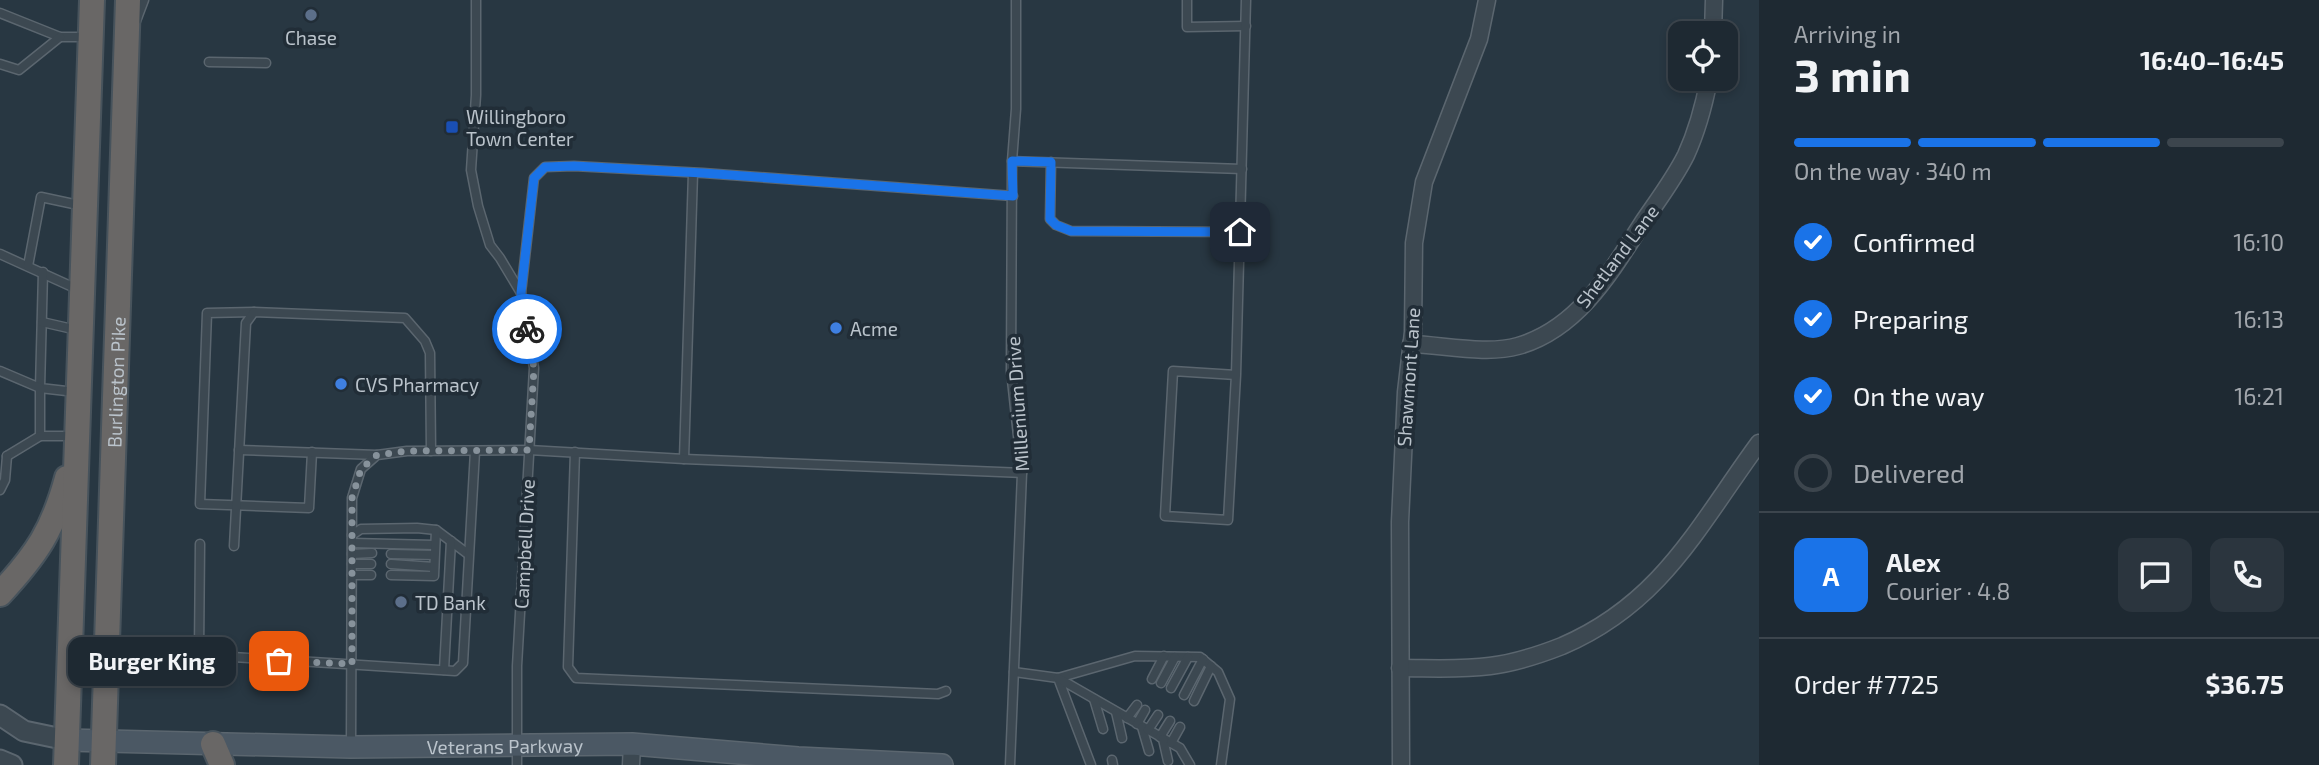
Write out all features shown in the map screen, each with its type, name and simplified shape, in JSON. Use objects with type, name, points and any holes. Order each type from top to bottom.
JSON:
[{"type":"highway","name":"Burlington Pike","points":[[66,765],[92,0]]},
{"type":"highway","name":"Burlington Pike","points":[[103,753],[128,0]]},
{"type":"highway","points":[[5,583],[47,535],[60,504],[77,436]]},
{"type":"main road","name":"Veterans Parkway","points":[[67,740],[103,753],[218,754],[351,747],[517,755],[632,754],[942,765]]},
{"type":"street","name":"Shawmont Lane","points":[[1401,765],[1402,456],[1411,344],[1414,243],[1424,182],[1479,39],[1487,0]]},
{"type":"street","points":[[1713,21],[1714,0]]},
{"type":"street","name":"Shetland Lane","points":[[1411,344],[1493,349],[1514,347],[1553,332],[1570,318],[1601,284],[1673,177],[1696,131],[1706,91]]},
{"type":"street","points":[[1400,668],[1492,666],[1542,654],[1593,632],[1641,598],[1661,577],[1699,529],[1759,443]]},
{"type":"street","points":[[0,715],[24,732],[67,740]]},
{"type":"street","points":[[0,761],[12,765]]},
{"type":"lane","points":[[127,51],[144,0]]},
{"type":"lane","name":"Campbell Drive","points":[[476,0],[476,95],[471,170],[490,245],[521,293],[534,368],[517,666],[517,755]]},
{"type":"lane","name":"Millenium Drive","points":[[1010,765],[1022,473],[1011,371],[1016,0]]},
{"type":"lane","points":[[1187,0],[1187,27],[1246,26]]},
{"type":"lane","points":[[1236,375],[1173,370],[1166,516],[1228,520],[1236,375],[1247,0]]},
{"type":"lane","points":[[0,13],[60,37],[91,36]]},
{"type":"lane","points":[[0,64],[19,70],[60,37]]},
{"type":"lane","points":[[209,62],[266,63]]},
{"type":"lane","points":[[1012,161],[1242,169]]},
{"type":"lane","points":[[1051,162],[1050,219],[1056,225],[1071,231],[1240,232]]},
{"type":"lane","points":[[521,293],[534,178],[545,167],[574,166],[693,173],[1013,196]]},
{"type":"lane","points":[[684,459],[693,173]]},
{"type":"lane","points":[[28,266],[41,197],[85,206]]},
{"type":"lane","points":[[0,254],[82,291]]},
{"type":"lane","points":[[40,436],[43,272]]},
{"type":"lane","points":[[234,546],[246,323],[254,312]]},
{"type":"lane","points":[[312,453],[309,508],[200,504],[207,313],[254,312],[405,318],[425,341],[430,352],[431,451]]},
{"type":"lane","points":[[42,323],[81,331]]},
{"type":"lane","points":[[0,371],[40,388],[78,393]]},
{"type":"lane","points":[[0,490],[5,480],[4,455],[40,436],[77,436]]},
{"type":"lane","points":[[239,450],[377,455],[431,451],[529,450],[1022,473]]},
{"type":"lane","points":[[200,544],[199,652],[202,655],[455,671],[463,663],[475,451]]},
{"type":"lane","points":[[575,452],[568,667],[576,678],[938,694],[946,691]]},
{"type":"lane","points":[[351,747],[352,498],[361,469],[377,455]]},
{"type":"lane","points":[[352,539],[361,529],[436,530],[468,554]]},
{"type":"lane","points":[[434,572],[436,530]]},
{"type":"lane","points":[[352,539],[435,545]]},
{"type":"lane","points":[[444,670],[451,541]]},
{"type":"lane","points":[[352,559],[372,553]]},
{"type":"lane","points":[[391,554],[434,555]]},
{"type":"lane","points":[[352,559],[371,564]]},
{"type":"lane","points":[[391,564],[434,572]]},
{"type":"lane","points":[[391,575],[434,572]]},
{"type":"lane","points":[[352,575],[371,575]]},
{"type":"lane","points":[[1058,678],[1135,656],[1203,659],[1215,669],[1230,699],[1221,765]]},
{"type":"lane","points":[[1164,656],[1156,681],[1175,656]]},
{"type":"lane","points":[[1171,688],[1188,657]]},
{"type":"lane","points":[[1184,695],[1203,659]]},
{"type":"lane","points":[[1194,701],[1215,669]]},
{"type":"lane","points":[[1014,672],[1058,678],[1180,748],[1191,765]]},
{"type":"lane","points":[[1058,678],[1091,765]]},
{"type":"lane","points":[[1094,699],[1103,729]]},
{"type":"lane","points":[[1127,718],[1141,708],[1142,727],[1149,751]]},
{"type":"lane","points":[[1116,712],[1122,738]]},
{"type":"lane","points":[[1142,727],[1157,715]]},
{"type":"lane","points":[[1168,761],[1165,740],[1170,721]]},
{"type":"lane","points":[[1165,740],[1180,727]]},
{"type":"way so far","points":[[279,661],[352,664],[352,498],[361,469],[377,455],[407,451],[529,450],[534,368],[527,329]]},
{"type":"place","name":"Chase","points":[[311,15]]},
{"type":"place","name":"Willingboro Town Center","points":[[452,127]]},
{"type":"place","name":"Acme","points":[[836,328]]},
{"type":"place","name":"CVS Pharmacy","points":[[341,384]]},
{"type":"place","name":"TD Bank","points":[[401,602]]},
{"type":"place","name":"Burger King","points":[[279,661]]},
{"type":"route","points":[[527,329],[521,293],[534,178],[545,167],[703,173],[1013,196],[1012,161],[1051,162],[1050,219],[1056,225],[1071,231],[1240,232]]}]
